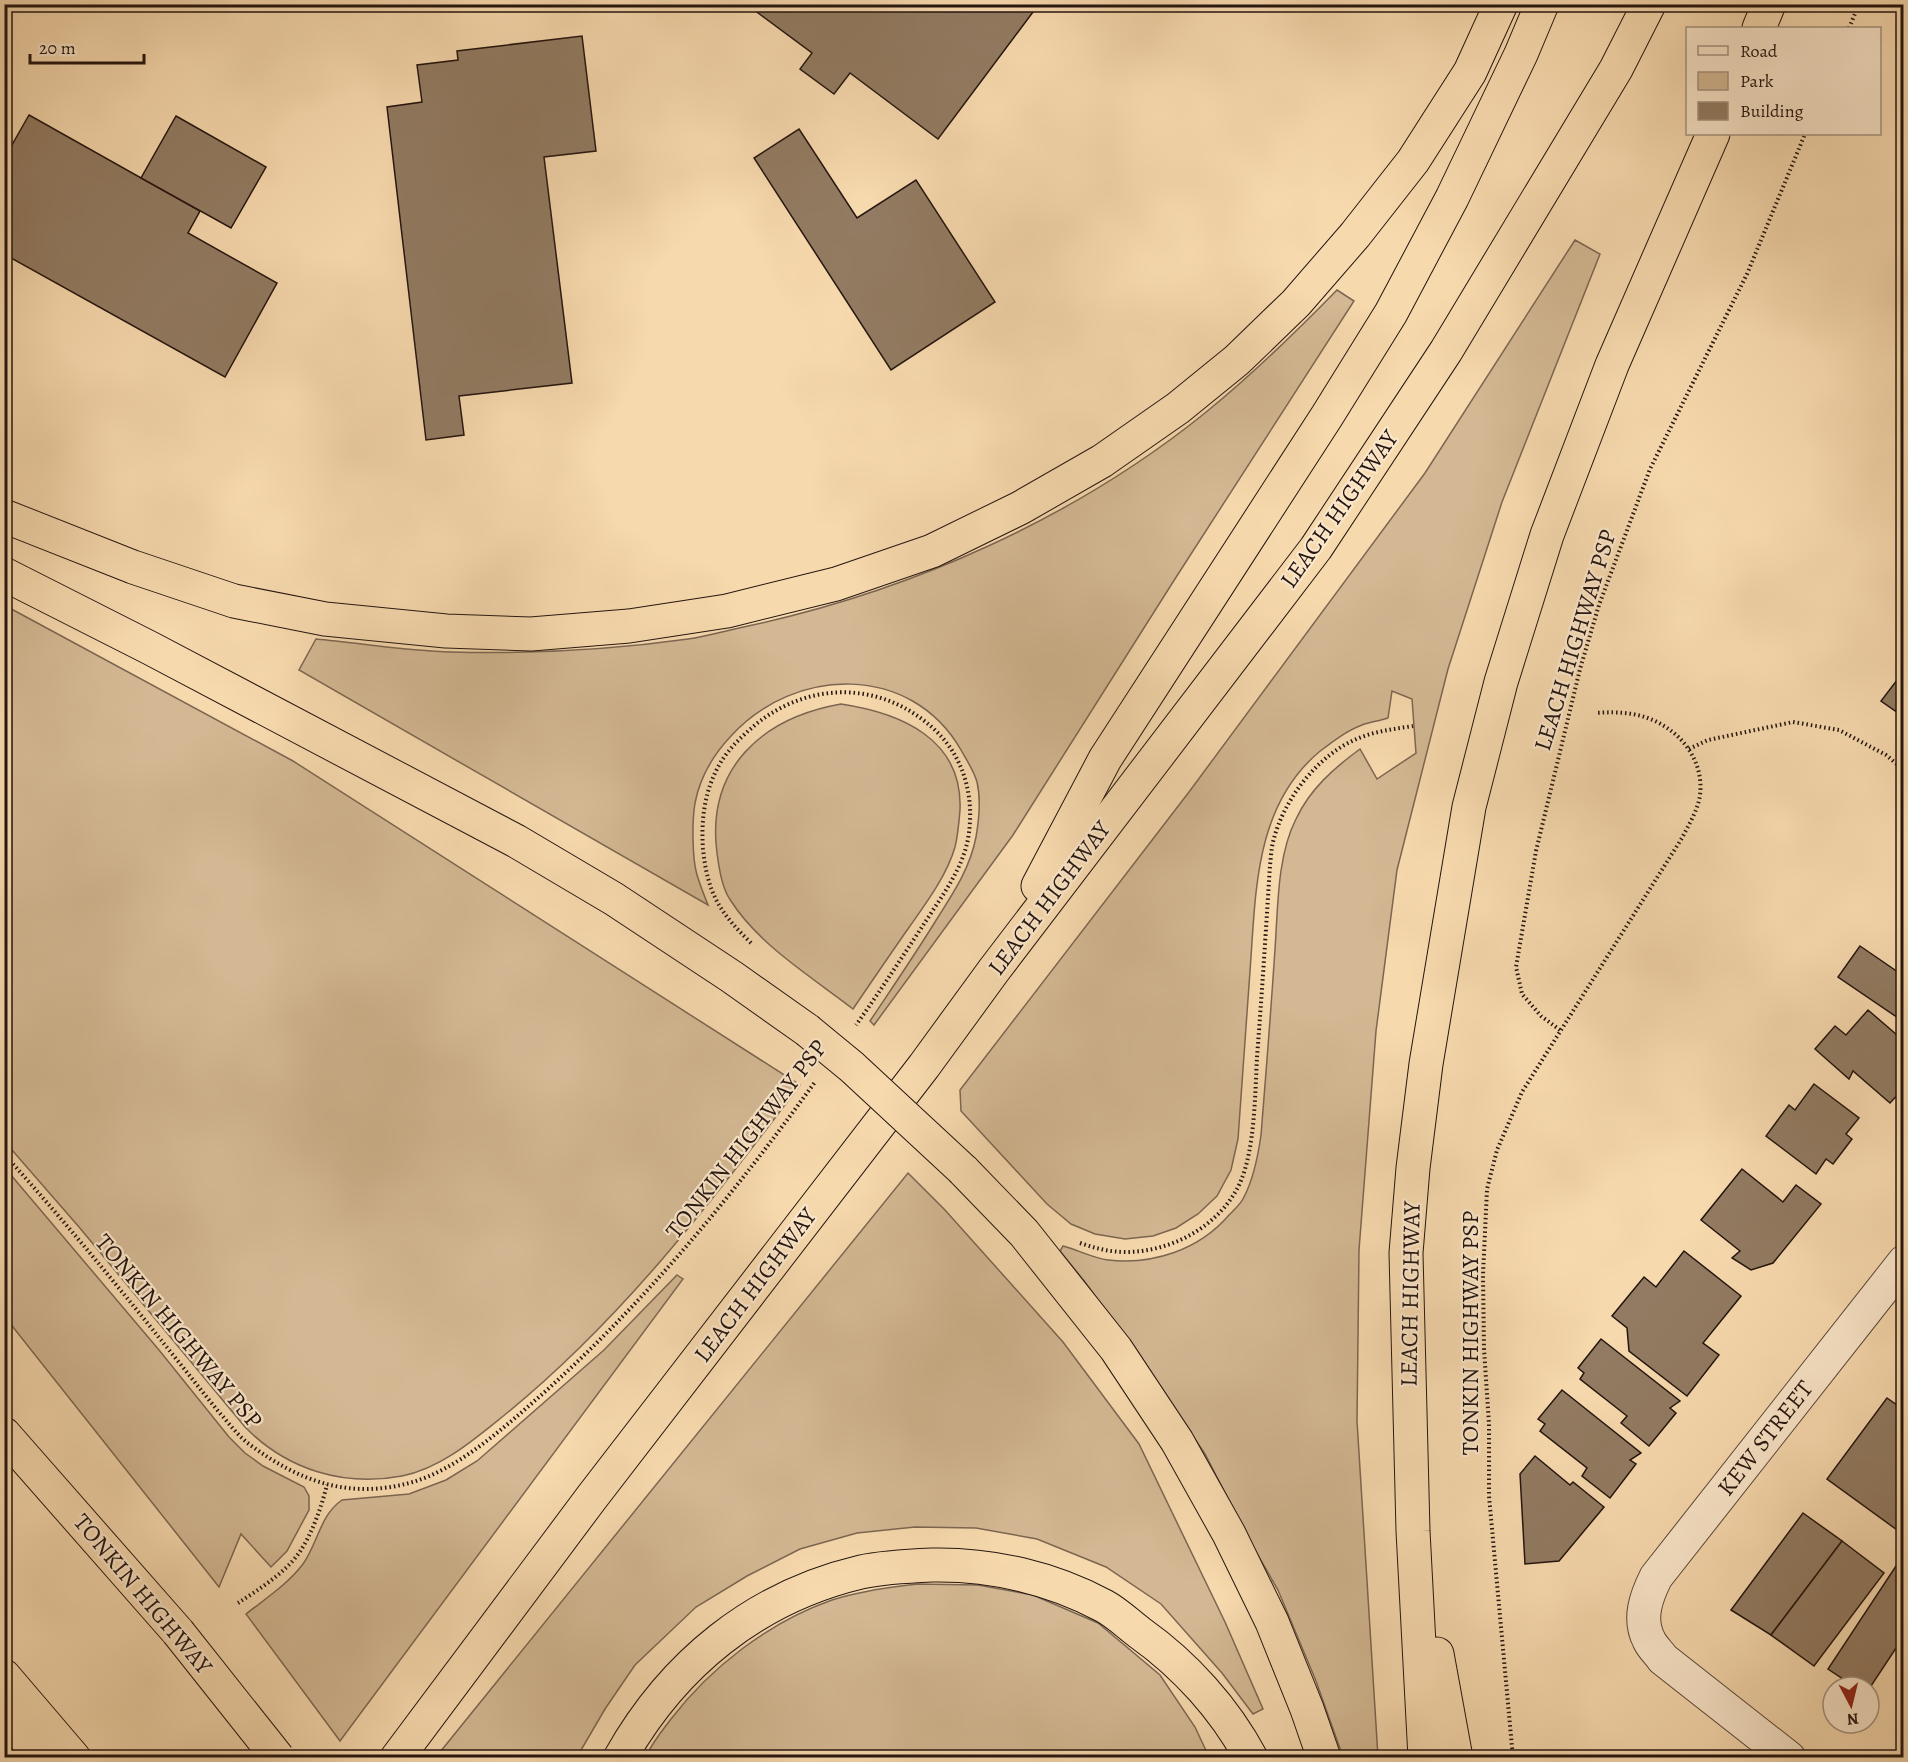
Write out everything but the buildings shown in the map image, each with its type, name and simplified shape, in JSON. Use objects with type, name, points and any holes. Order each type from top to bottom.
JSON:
[{"type":"highway","points":[[4,516],[133,567],[234,601],[325,619],[456,631],[531,634],[629,626],[727,611],[836,584],[932,551],[1020,508],[1102,461],[1178,408],[1237,360],[1304,294],[1355,235],[1413,161],[1470,72],[1502,4]]},
{"type":"highway","points":[[994,970],[1105,759],[1328,416],[1391,313],[1452,198],[1521,54],[1542,4]]},
{"type":"highway","name":"LEACH HIGHWAY","points":[[397,1758],[592,1497],[924,1066],[994,970],[1316,548],[1446,351],[1616,69],[1649,4]]},
{"type":"highway","points":[[1759,27],[1769,4]]},
{"type":"highway","name":"LEACH HIGHWAY","points":[[1413,1532],[1406,1254],[1413,1168],[1426,1064],[1469,807],[1501,682],[1546,535],[1612,365],[1713,135]]},
{"type":"highway","points":[[4,574],[193,670],[516,842],[614,899],[732,977],[807,1030],[852,1067],[963,1170],[1024,1233],[1116,1348],[1177,1441],[1229,1534],[1272,1622],[1324,1758]]},
{"type":"highway","name":"TONKIN HIGHWAY","points":[[4,1434],[178,1632],[278,1758]]},
{"type":"highway","points":[[1413,1532],[1425,1758]]},
{"type":"highway","points":[[1413,1532],[1456,1758]]},
{"type":"highway","points":[[620,1758],[635,1731],[659,1698],[722,1637],[757,1613],[807,1588],[862,1572],[909,1566],[960,1565],[1025,1575],[1054,1584],[1104,1606],[1158,1645],[1197,1682],[1242,1740],[1251,1758]]},
{"type":"highway","points":[[4,1676],[74,1758]]},
{"type":"highway","points":[[4,1703],[38,1758]]},
{"type":"street","name":"KEW STREET","points":[[1790,1758],[1663,1659],[1649,1641],[1643,1621],[1646,1597],[1656,1577],[1904,1262]]},
{"type":"path","points":[[1849,27],[1859,4]]},
{"type":"path","name":"LEACH HIGHWAY PSP","points":[[1560,1030],[1541,1016],[1522,994],[1516,967],[1536,851],[1580,669],[1599,605],[1650,470],[1747,274],[1805,135]]},
{"type":"path","name":"TONKIN HIGHWAY PSP","points":[[752,944],[732,924],[718,904],[710,884],[702,841],[703,813],[707,792],[731,747],[763,719],[781,708],[803,698],[825,693],[848,691],[868,693],[909,709],[943,738],[955,754],[970,797],[967,840],[941,898],[849,1034]]},
{"type":"path","name":"TONKIN HIGHWAY PSP","points":[[1513,1758],[1489,1496],[1489,1424],[1484,1349],[1483,1275],[1487,1189],[1497,1150],[1522,1092],[1682,838],[1695,813],[1700,796],[1701,778],[1696,762],[1680,737],[1655,720],[1634,714],[1595,713]]},
{"type":"path","points":[[1689,749],[1708,740],[1793,722],[1839,730],[1886,754],[1904,770]]},
{"type":"path","points":[[1072,1238],[1102,1250],[1126,1252],[1174,1244],[1196,1232],[1217,1216],[1230,1201],[1246,1164],[1253,1120],[1270,865],[1273,841],[1281,820],[1291,800],[1306,779],[1324,760],[1342,747],[1358,738],[1384,730],[1413,726]]},
{"type":"path","name":"TONKIN HIGHWAY PSP","points":[[4,1154],[245,1441],[283,1467],[304,1478],[327,1485],[371,1488],[415,1481],[458,1460],[515,1418],[581,1359],[693,1240],[818,1077]]},
{"type":"path","points":[[238,1603],[269,1582],[298,1554],[313,1524],[327,1485]]},
{"type":"green space","points":[[1575,240],[1600,254],[1502,502],[1448,669],[1397,870],[1376,1031],[1359,1250],[1357,1421],[1378,1757],[1343,1757],[1316,1681],[1278,1590],[1205,1454],[1146,1366],[1060,1251],[1063,1246],[1108,1260],[1142,1260],[1158,1257],[1204,1238],[1243,1200],[1253,1175],[1261,1135],[1280,882],[1285,849],[1290,834],[1308,798],[1332,772],[1360,749],[1377,779],[1416,753],[1412,699],[1392,691],[1388,718],[1356,727],[1319,752],[1298,774],[1282,798],[1270,825],[1257,882],[1238,1139],[1231,1170],[1217,1196],[1198,1214],[1176,1228],[1153,1236],[1125,1239],[1095,1234],[1071,1224],[1047,1204],[961,1111],[960,1090],[1189,792],[1425,473]]},
{"type":"green space","points":[[1337,290],[1354,301],[1013,835],[874,1025],[870,1021],[960,881],[973,849],[978,824],[978,789],[970,765],[939,722],[913,701],[883,689],[851,684],[819,687],[787,696],[757,713],[731,736],[708,767],[695,803],[694,859],[708,905],[299,670],[316,639],[451,652],[540,652],[599,648],[659,643],[703,636],[809,611],[870,593],[989,546],[1102,486],[1155,451],[1240,384]]},
{"type":"green space","points":[[4,605],[293,761],[800,1085],[699,1216],[627,1299],[549,1377],[471,1442],[445,1459],[402,1476],[359,1479],[318,1472],[279,1454],[261,1442],[245,1427],[79,1227],[5,1142]]},
{"type":"green space","points":[[841,704],[885,714],[924,734],[939,748],[951,765],[958,785],[960,810],[955,847],[942,878],[853,1009],[787,960],[756,932],[725,891],[717,853],[716,823],[721,796],[731,772],[745,752],[764,735],[787,721]]},
{"type":"green space","points":[[5,1168],[159,1350],[229,1437],[263,1466],[304,1487],[309,1496],[309,1510],[287,1551],[271,1567],[241,1534],[219,1587],[5,1317]]},
{"type":"green space","points":[[908,1173],[945,1210],[1063,1342],[1139,1444],[1225,1622],[1263,1709],[1253,1714],[1222,1673],[1161,1604],[1106,1567],[1037,1539],[976,1528],[915,1527],[857,1533],[800,1549],[747,1576],[696,1607],[635,1665],[605,1709],[577,1757],[436,1757]]},
{"type":"green space","points":[[677,1275],[683,1279],[340,1741],[246,1614],[276,1591],[303,1564],[324,1521],[342,1500],[409,1494],[446,1480],[477,1461],[604,1350]]},
{"type":"green space","points":[[917,1584],[978,1585],[1033,1595],[1098,1623],[1160,1675],[1195,1727],[1209,1757],[645,1758],[671,1719],[704,1682],[743,1648],[764,1634],[809,1609],[832,1600],[863,1592]]}]
